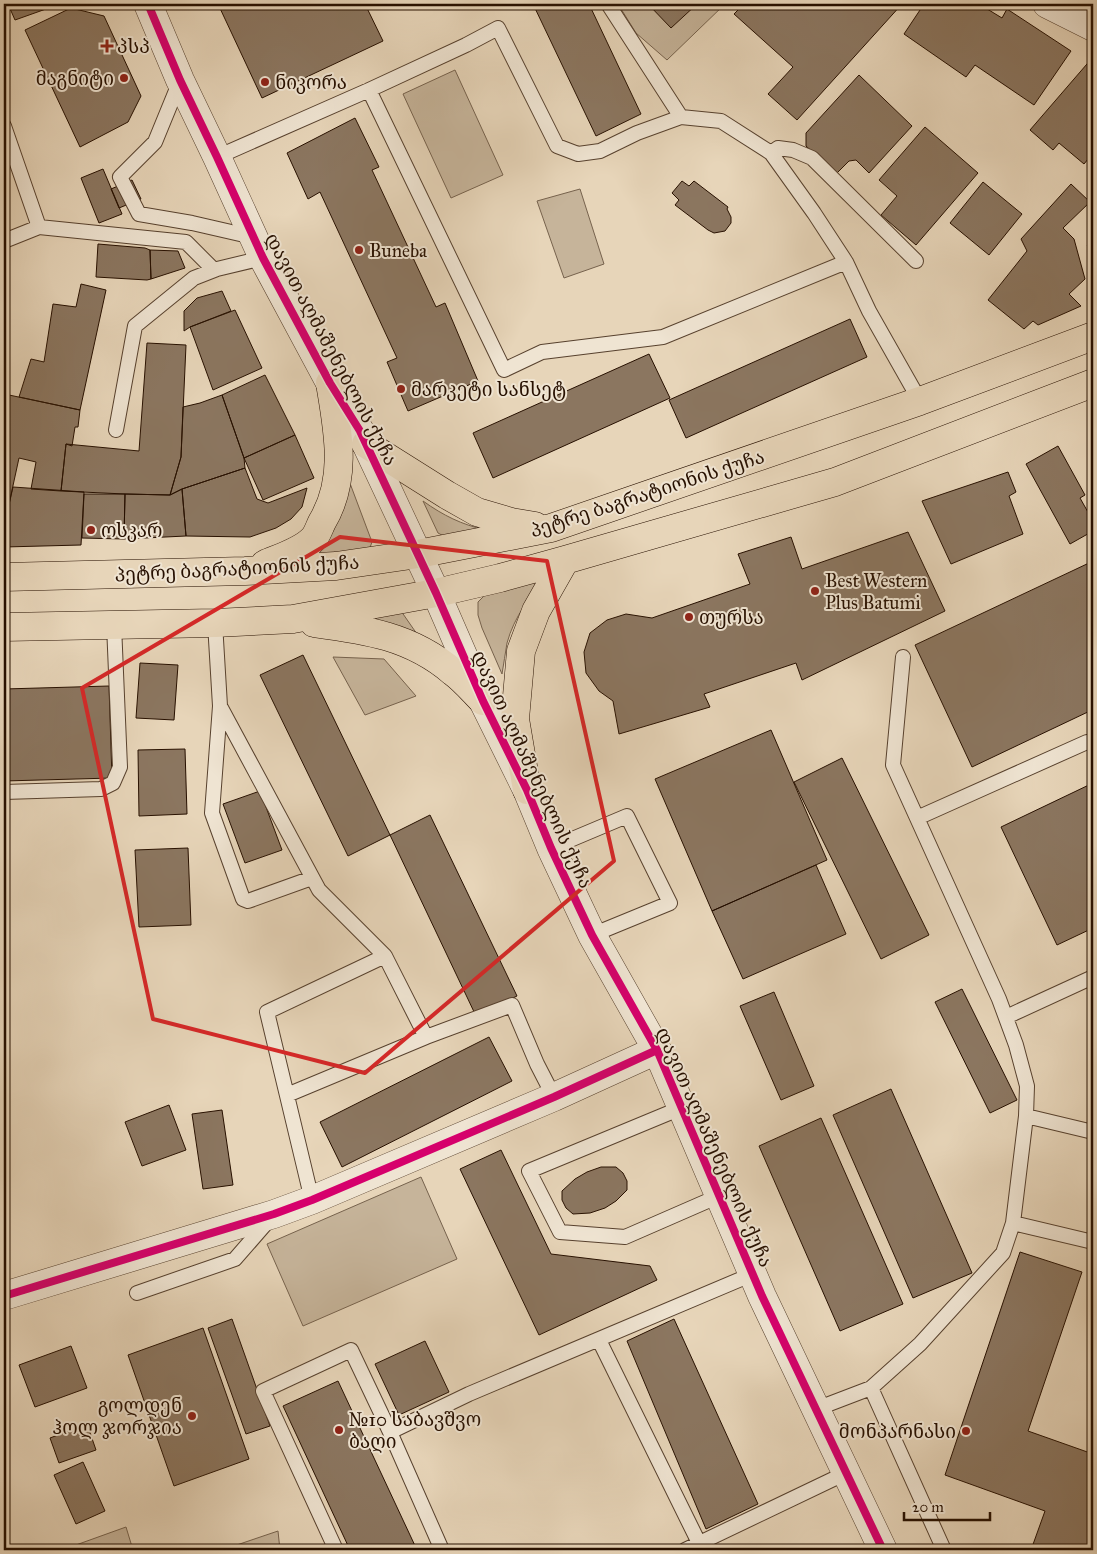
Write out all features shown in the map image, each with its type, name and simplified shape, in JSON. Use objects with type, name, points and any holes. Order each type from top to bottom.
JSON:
[{"type":"main road","name":"პეტრე ბაგრატიონის ქუჩა","points":[[4,577],[245,571],[336,566],[418,554],[551,528],[920,401],[1093,336]]},
{"type":"main road","points":[[245,571],[292,553],[312,539],[330,509],[337,485],[339,439],[330,383]]},
{"type":"main road","name":"პეტრე ბაგრატიონის ქუჩა","points":[[4,627],[215,623],[293,619],[436,593],[565,560],[835,482],[1093,383]]},
{"type":"main road","points":[[366,444],[447,496],[477,512],[511,522],[551,528]]},
{"type":"main road","points":[[527,790],[515,720],[521,651],[536,611],[565,560]]},
{"type":"main road","points":[[293,619],[368,631],[402,641],[429,654],[454,672],[483,701]]},
{"type":"street","name":"დავით აღმაშენებლის ქუჩა","points":[[148,4],[180,80],[258,248],[330,383],[360,431],[436,593],[483,701],[527,790],[551,848],[592,935],[657,1050],[753,1274],[883,1550]]},
{"type":"street","points":[[1047,4],[1093,27]]},
{"type":"street","points":[[4,1296],[274,1214],[312,1200],[554,1097],[657,1050]]},
{"type":"lane","points":[[608,4],[681,117]]},
{"type":"lane","points":[[217,157],[369,90],[498,28],[557,146],[578,154],[600,151],[637,133],[681,117],[721,121],[771,153],[846,262],[869,310],[920,401]]},
{"type":"lane","points":[[180,80],[155,142],[120,177],[139,214],[192,223],[258,248]]},
{"type":"lane","points":[[369,90],[504,370],[542,352],[663,336],[846,262]]},
{"type":"lane","points":[[4,126],[39,227]]},
{"type":"lane","points":[[771,153],[778,148],[793,150],[812,158],[916,261]]},
{"type":"lane","points":[[4,241],[39,227],[186,242],[214,270]]},
{"type":"lane","points":[[116,430],[135,326],[194,278],[258,248]]},
{"type":"lane","points":[[215,623],[220,706],[212,813],[243,899],[248,902],[312,878]]},
{"type":"lane","points":[[4,792],[101,789],[113,783],[120,767],[114,625]]},
{"type":"lane","points":[[816,1409],[870,1388],[920,1344],[1003,1253],[1013,1223],[1026,1116],[1027,1086],[1006,1017],[893,765],[903,657]]},
{"type":"lane","points":[[220,706],[319,890],[384,956],[426,1037]]},
{"type":"lane","points":[[917,818],[1087,742]]},
{"type":"lane","points":[[551,848],[627,816],[670,902],[592,935]]},
{"type":"lane","points":[[312,1200],[267,1012],[384,956]]},
{"type":"lane","points":[[1006,1017],[1093,977]]},
{"type":"lane","points":[[287,1094],[426,1037],[512,1005],[537,1064],[554,1097]]},
{"type":"lane","points":[[682,1108],[529,1171],[560,1232],[625,1237],[719,1196]]},
{"type":"lane","points":[[1026,1116],[1093,1132]]},
{"type":"lane","points":[[137,1293],[235,1259],[274,1214]]},
{"type":"lane","points":[[1013,1223],[1093,1242]]},
{"type":"lane","points":[[390,1432],[470,1394],[753,1274]]},
{"type":"lane","points":[[599,1340],[699,1543]]},
{"type":"lane","points":[[336,1550],[264,1391],[351,1350],[390,1432],[442,1550]]},
{"type":"lane","points":[[870,1388],[944,1550]]},
{"type":"lane","points":[[685,1550],[846,1473]]},
{"type":"highlighted area","points":[[340,537],[547,561],[614,861],[365,1073],[153,1019],[82,688]]},
{"type":"shaded area","points":[[618,4],[725,4],[667,60],[636,33]]},
{"type":"shaded area","points":[[455,70],[503,175],[451,198],[403,94]]},
{"type":"shaded area","points":[[580,189],[604,264],[564,278],[537,201]]},
{"type":"shaded area","points":[[345,470],[372,542],[368,553],[295,562]]},
{"type":"shaded area","points":[[423,501],[453,519],[485,530],[451,540],[438,533]]},
{"type":"shaded area","points":[[548,577],[529,599],[514,624],[507,643],[502,674],[482,628],[478,615],[478,602],[485,595]]},
{"type":"shaded area","points":[[401,611],[426,647],[363,617]]},
{"type":"shaded area","points":[[333,657],[384,659],[416,696],[365,715]]},
{"type":"shaded area","points":[[421,1177],[457,1259],[303,1326],[267,1244]]},
{"type":"shaded area","points":[[126,1527],[133,1550],[62,1550]]},
{"type":"shaded area","points":[[278,1531],[280,1550],[222,1550]]},
{"type":"building","points":[[8,4],[60,4],[15,20]]},
{"type":"building","points":[[218,4],[365,4],[383,41],[262,98]]},
{"type":"building","points":[[533,4],[589,4],[641,114],[596,136]]},
{"type":"building","points":[[648,4],[697,4],[671,28]]},
{"type":"building","points":[[744,4],[902,4],[797,120],[768,94],[793,67],[734,14]]},
{"type":"building","points":[[924,4],[979,4],[1002,18],[1007,9],[1071,51],[1034,105],[975,65],[966,77],[904,34]]},
{"type":"building","points":[[71,8],[104,16],[141,96],[128,122],[80,147],[25,30]]},
{"type":"building","points":[[1093,57],[1093,153],[1084,164],[1059,143],[1053,150],[1030,130]]},
{"type":"building","points":[[859,75],[912,126],[869,173],[856,160],[849,161],[836,174],[806,146],[806,133]]},
{"type":"building","points":[[355,118],[379,167],[372,170],[436,307],[445,303],[478,381],[408,411],[387,362],[397,358],[320,192],[308,199],[287,153]]},
{"type":"building","points":[[925,127],[978,173],[916,245],[881,215],[897,196],[879,180]]},
{"type":"building","points":[[103,169],[122,214],[99,223],[81,178]]},
{"type":"building","points":[[132,180],[141,199],[119,208],[111,189]]},
{"type":"building","points":[[682,181],[689,186],[694,181],[728,207],[731,223],[725,231],[714,233],[708,230],[675,205],[679,200],[672,193]]},
{"type":"building","points":[[983,182],[1022,214],[989,255],[950,223]]},
{"type":"building","points":[[1071,184],[1090,202],[1063,228],[1074,239],[1085,279],[1069,294],[1081,306],[1038,325],[1033,321],[1024,329],[988,300],[1027,251],[1021,239]]},
{"type":"building","points":[[1093,239],[1093,252],[1087,246]]},
{"type":"building","points":[[98,244],[150,250],[151,279],[96,277]]},
{"type":"building","points":[[150,250],[178,251],[185,268],[151,279]]},
{"type":"building","points":[[81,284],[106,290],[80,410],[19,397],[31,359],[44,362],[53,304],[76,307]]},
{"type":"building","points":[[222,291],[231,311],[184,331],[184,311],[197,298]]},
{"type":"building","points":[[235,310],[262,368],[213,390],[190,327]]},
{"type":"building","points":[[850,319],[867,357],[686,438],[669,400]]},
{"type":"building","points":[[147,343],[186,345],[181,457],[170,495],[61,491],[66,444],[139,451]]},
{"type":"building","points":[[649,354],[670,398],[493,478],[473,433]]},
{"type":"building","points":[[265,375],[295,435],[244,458],[222,395]]},
{"type":"building","points":[[9,395],[80,410],[78,427],[75,427],[72,446],[66,444],[61,491],[31,489],[36,462],[19,458],[4,527],[4,421]]},
{"type":"building","points":[[222,395],[244,458],[245,468],[182,489],[170,495],[181,457],[183,407]]},
{"type":"building","points":[[295,435],[314,478],[263,500],[244,458]]},
{"type":"building","points":[[1058,446],[1085,495],[1080,498],[1093,521],[1093,531],[1070,544],[1026,464]]},
{"type":"building","points":[[245,468],[257,499],[268,503],[307,488],[302,507],[291,519],[276,528],[250,537],[186,536],[182,489]]},
{"type":"building","points":[[1008,472],[1016,492],[1009,496],[1023,534],[951,564],[922,501]]},
{"type":"building","points":[[13,487],[84,492],[81,545],[4,547],[4,527]]},
{"type":"building","points":[[182,489],[186,536],[124,539],[125,494],[170,495]]},
{"type":"building","points":[[84,494],[125,494],[124,539],[82,538]]},
{"type":"building","points":[[908,532],[945,611],[802,680],[796,663],[704,694],[710,707],[619,734],[613,701],[599,691],[586,673],[584,652],[590,633],[607,620],[626,614],[652,618],[750,584],[738,554],[791,537],[802,569]]},
{"type":"building","points":[[1089,563],[1093,572],[1093,713],[1092,710],[972,767],[915,645]]},
{"type":"building","points":[[303,655],[390,835],[348,856],[260,675]]},
{"type":"building","points":[[140,663],[178,665],[174,720],[136,718]]},
{"type":"building","points":[[109,686],[112,778],[4,781],[4,689]]},
{"type":"building","points":[[771,730],[827,860],[712,911],[655,779]]},
{"type":"building","points":[[185,749],[187,814],[139,816],[138,750]]},
{"type":"building","points":[[842,758],[929,935],[881,959],[794,782]]},
{"type":"building","points":[[1093,783],[1093,928],[1057,945],[1001,827]]},
{"type":"building","points":[[260,791],[282,850],[245,863],[223,804]]},
{"type":"building","points":[[430,815],[517,996],[476,1016],[390,835]]},
{"type":"building","points":[[188,848],[191,925],[139,927],[135,850]]},
{"type":"building","points":[[816,865],[846,934],[743,979],[712,911]]},
{"type":"building","points":[[962,989],[1017,1100],[990,1113],[935,1002]]},
{"type":"building","points":[[774,992],[814,1086],[781,1100],[740,1006]]},
{"type":"building","points":[[489,1037],[512,1081],[342,1167],[320,1122]]},
{"type":"building","points":[[891,1089],[972,1273],[913,1298],[833,1115]]},
{"type":"building","points":[[169,1105],[186,1150],[142,1166],[125,1122]]},
{"type":"building","points":[[222,1110],[233,1185],[203,1189],[192,1114]]},
{"type":"building","points":[[821,1118],[903,1304],[840,1331],[759,1146]]},
{"type":"building","points":[[501,1150],[551,1254],[650,1266],[657,1280],[539,1335],[460,1169]]},
{"type":"building","points":[[601,1167],[616,1167],[623,1173],[627,1181],[627,1190],[616,1201],[605,1208],[590,1213],[573,1214],[566,1208],[562,1200],[562,1191],[575,1179]]},
{"type":"building","points":[[1020,1252],[1082,1272],[1028,1431],[1093,1454],[1093,1550],[1031,1550],[1045,1511],[945,1475]]},
{"type":"building","points":[[232,1319],[270,1426],[246,1434],[208,1328]]},
{"type":"building","points":[[674,1319],[758,1504],[706,1529],[627,1341]]},
{"type":"building","name":"გოლდენ ჰოლ ჯორჯია","points":[[203,1328],[249,1459],[174,1486],[128,1355]]},
{"type":"building","points":[[425,1341],[449,1392],[399,1415],[375,1364]]},
{"type":"building","points":[[71,1346],[87,1388],[35,1407],[19,1365]]},
{"type":"building","points":[[338,1381],[417,1550],[350,1550],[283,1406]]},
{"type":"building","points":[[87,1424],[96,1450],[59,1463],[50,1438]]},
{"type":"building","points":[[83,1462],[105,1511],[76,1524],[54,1475]]},
{"type":"cycle path","points":[[148,4],[180,80],[263,258],[330,383],[360,431],[436,593],[483,701],[527,790],[551,848],[592,935],[657,1050],[762,1296],[883,1550]]},
{"type":"cycle path","points":[[4,1296],[274,1214],[312,1200],[554,1097],[657,1050]]},
{"type":"place","name":"პსპ","points":[[107,46]]},
{"type":"place","name":"მაგნიტი","points":[[124,78]]},
{"type":"place","name":"ნიკორა","points":[[265,82]]},
{"type":"place","name":"Buneba","points":[[359,250]]},
{"type":"place","name":"მარკეტი სანსეტ","points":[[401,389]]},
{"type":"place","name":"ოსკარ","points":[[91,530]]},
{"type":"place","name":"Best Western Plus Batumi","points":[[815,591]]},
{"type":"place","name":"თურსა","points":[[689,617]]},
{"type":"place","name":"გოლდენ ჰოლ ჯორჯია","points":[[192,1416]]},
{"type":"place","name":"№10 საბავშვო ბაღი","points":[[339,1430]]},
{"type":"place","name":"მონპარნასი","points":[[966,1431]]}]
